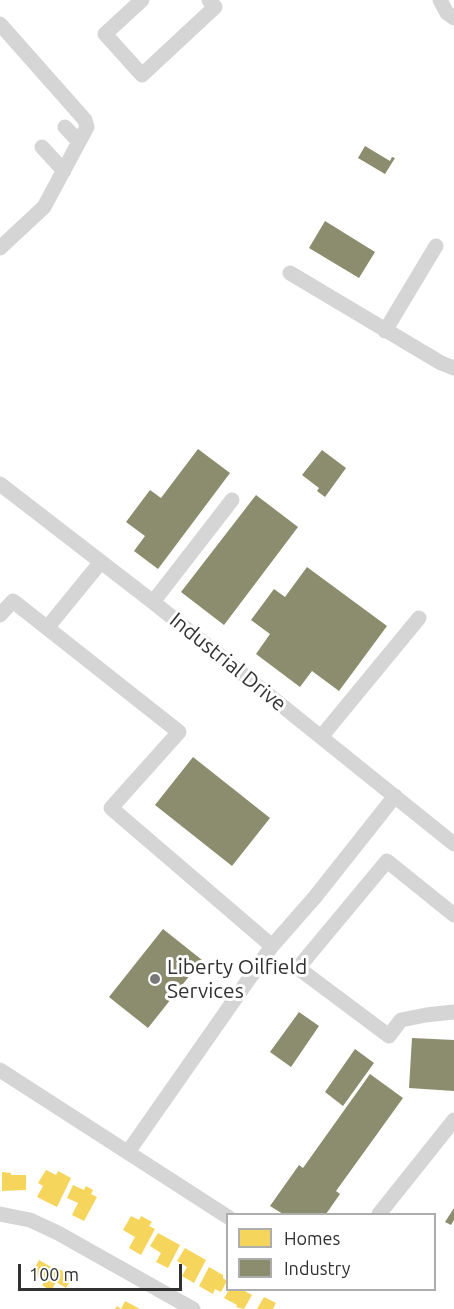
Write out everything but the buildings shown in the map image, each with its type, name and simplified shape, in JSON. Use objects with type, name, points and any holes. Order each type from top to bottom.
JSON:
[{"type":"street","points":[[142,0],[105,34],[142,75],[215,7],[209,0]]},
{"type":"street","points":[[440,0],[447,13],[454,18]]},
{"type":"street","points":[[0,24],[85,120],[87,127],[44,207],[0,248]]},
{"type":"street","points":[[65,127],[79,142]]},
{"type":"street","points":[[42,147],[64,171]]},
{"type":"street","points":[[385,331],[436,246]]},
{"type":"street","points":[[290,273],[385,331],[454,368]]},
{"type":"street","name":"Industrial Drive","points":[[0,484],[153,602],[454,843]]},
{"type":"street","points":[[153,602],[232,500]]},
{"type":"street","points":[[47,628],[100,563]]},
{"type":"street","points":[[0,615],[13,601],[179,732],[111,808],[272,946]]},
{"type":"street","points":[[321,737],[419,618]]},
{"type":"street","points":[[128,1152],[272,946],[315,897],[394,796]]},
{"type":"street","points":[[454,915],[387,861],[298,968],[389,1036],[401,1020],[454,1012]]},
{"type":"street","points":[[0,1070],[226,1216]]},
{"type":"street","points":[[381,1213],[454,1120]]},
{"type":"street","points":[[0,1214],[30,1220],[58,1233],[184,1307]]},
{"type":"place","name":"Liberty Oilfield Services","points":[[155,979]]}]
